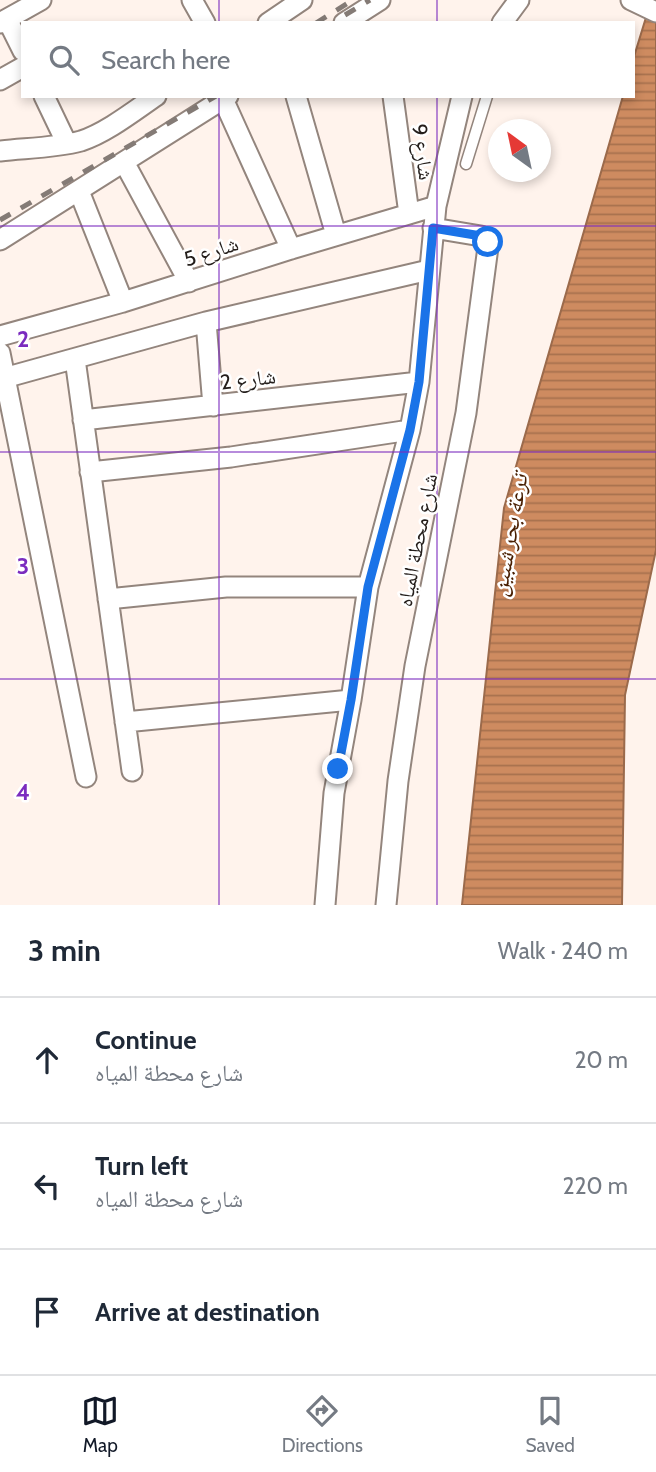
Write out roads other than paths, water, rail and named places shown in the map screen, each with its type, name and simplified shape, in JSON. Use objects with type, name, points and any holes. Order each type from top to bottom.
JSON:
[{"type":"street","points":[[21,48],[4,21],[41,0]]},
{"type":"street","points":[[192,0],[204,21]]},
{"type":"street","points":[[271,21],[302,0]]},
{"type":"street","points":[[352,21],[380,0]]},
{"type":"street","points":[[503,21],[519,0]]},
{"type":"street","points":[[0,80],[21,68]]},
{"type":"street","points":[[45,98],[67,144]]},
{"type":"street","points":[[0,151],[83,140],[106,129],[153,98]]},
{"type":"street","points":[[0,240],[225,98],[291,249]]},
{"type":"street","points":[[297,98],[336,235]]},
{"type":"street","name":"شارع 9","points":[[393,98],[409,214]]},
{"type":"street","name":"شارع محطة المياه","points":[[325,905],[334,793],[368,587],[410,430],[419,382],[436,206],[462,98]]},
{"type":"street","points":[[124,162],[189,282]]},
{"type":"street","points":[[79,191],[123,302]]},
{"type":"street","name":"شارع 5","points":[[0,336],[123,302],[436,206]]},
{"type":"street","name":"شارع محطة المياه","points":[[386,905],[398,781],[415,666],[466,413],[488,247],[488,242],[481,236],[433,228]]},
{"type":"street","points":[[4,378],[206,322],[429,270]]},
{"type":"street","points":[[206,322],[213,406]]},
{"type":"street","points":[[0,354],[86,777]]},
{"type":"street","points":[[75,359],[132,771]]},
{"type":"street","name":"شارع 2","points":[[83,420],[419,382]]},
{"type":"street","points":[[90,472],[231,457],[410,430]]},
{"type":"street","points":[[108,599],[226,587],[368,587]]},
{"type":"street","points":[[125,722],[351,700]]},
{"type":"lane","points":[[466,164],[486,98]]},
{"type":"water","name":"ترعة بحر شبين","points":[[656,0],[656,550],[625,695],[622,905],[462,905],[504,508],[622,98],[635,98],[635,53],[648,11]]},
{"type":"railway","points":[[319,21],[353,0]]},
{"type":"railway","points":[[345,15],[370,0]]},
{"type":"railway","points":[[0,220],[213,98]]}]
